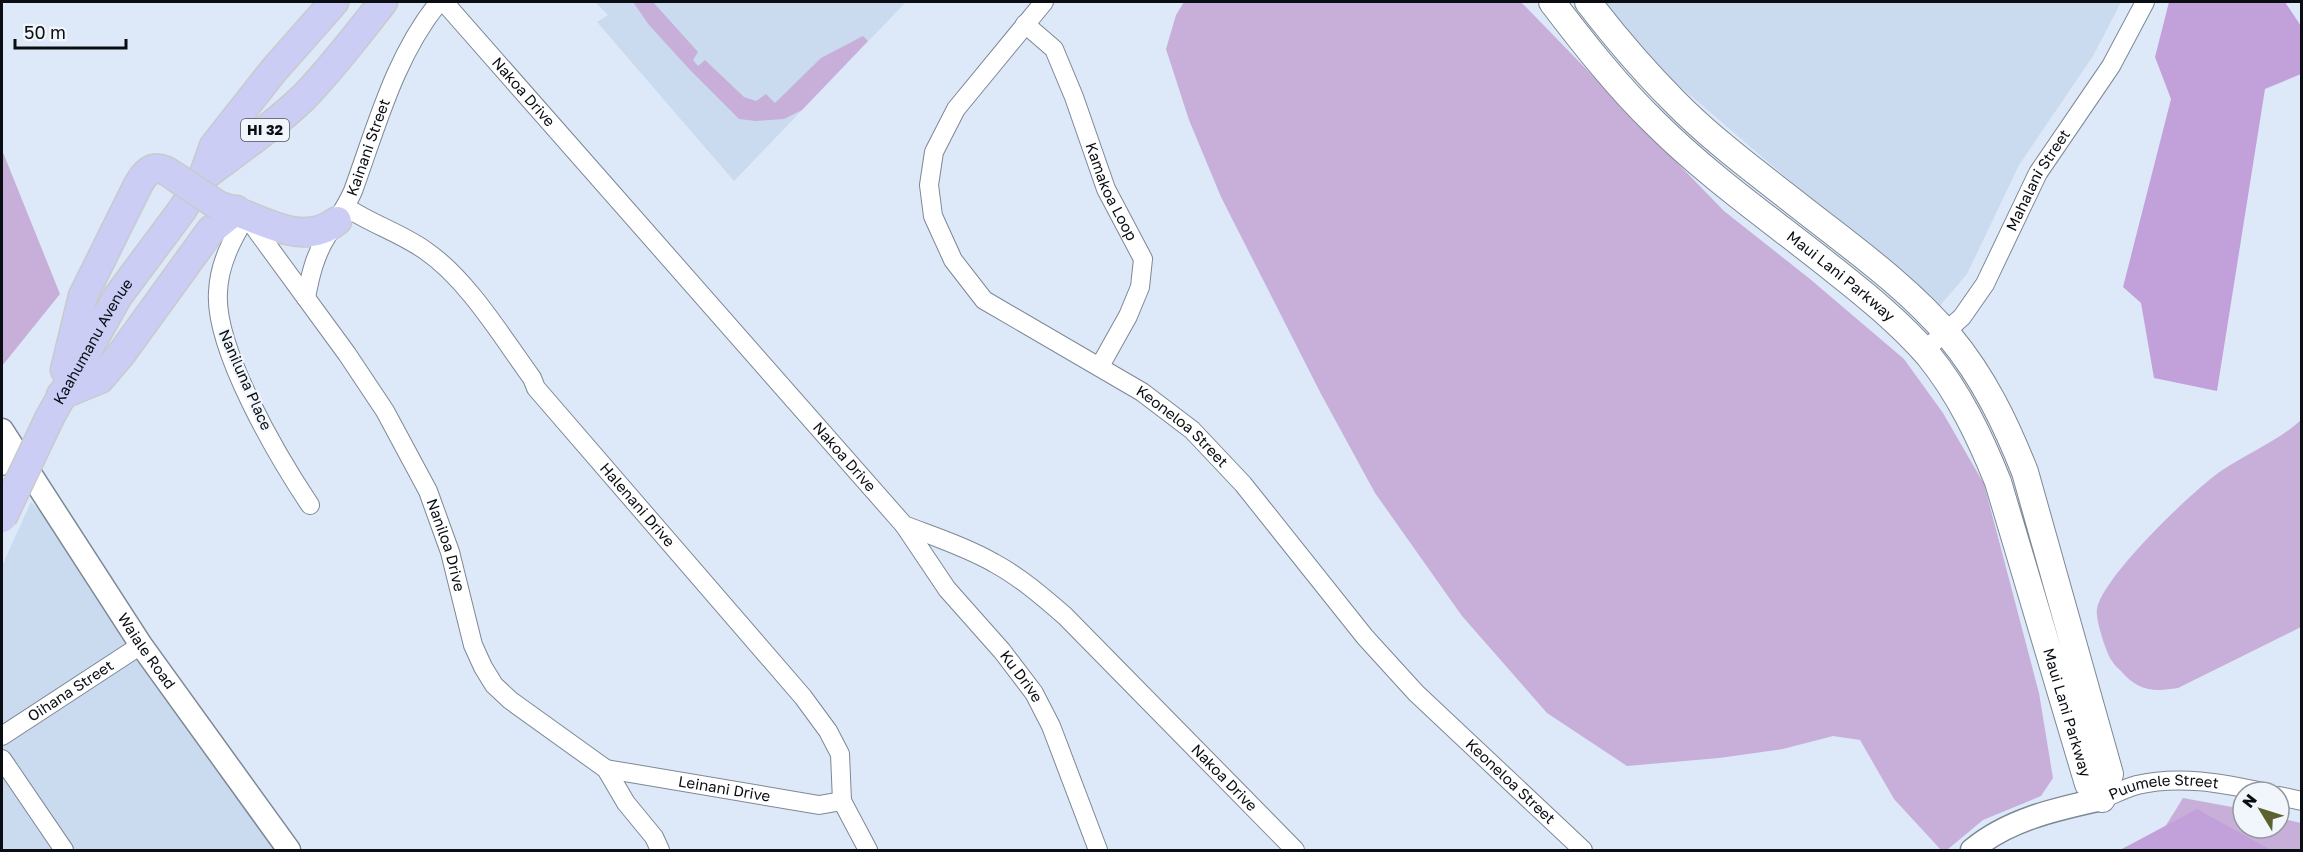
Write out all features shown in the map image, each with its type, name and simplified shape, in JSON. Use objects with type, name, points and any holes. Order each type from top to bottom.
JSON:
[{"type":"main road","name":"Kaahumanu Avenue","points":[[2,518],[55,406],[118,296],[182,210],[203,177],[214,146],[274,70],[334,2]]},
{"type":"main road","points":[[340,2],[341,13],[347,23],[349,34],[344,52]]},
{"type":"main road","points":[[363,2],[377,2]]},
{"type":"main road","name":"Kaahumanu Avenue","points":[[203,177],[260,134],[302,98],[344,52],[383,2]]},
{"type":"main road","name":"Maui Lani Parkway","points":[[1552,2],[1595,58],[1655,124],[1896,322],[1924,351],[1957,395],[1980,437],[1998,482],[2088,784],[2102,798],[2110,774],[2025,472],[2006,424],[1981,380],[1945,332],[1916,301],[1740,159],[1675,103],[1617,40],[1588,2]]},
{"type":"main road","points":[[55,406],[83,296],[142,177],[155,168],[171,174],[234,211],[285,229],[310,234],[322,231],[341,214]]},
{"type":"main road","points":[[55,406],[100,379],[122,353],[211,230],[234,211]]},
{"type":"street","name":"Kainani Street","points":[[306,298],[313,266],[327,235],[341,214],[400,62],[411,41],[439,2]]},
{"type":"street","name":"Nakoa Drive","points":[[444,2],[904,525],[967,549],[996,564],[1024,582],[1057,609],[1295,850]]},
{"type":"street","name":"Keoneloa Street","points":[[1044,2],[956,109],[934,152],[929,185],[933,216],[953,260],[984,300],[1142,392],[1192,430],[1243,484],[1365,637],[1416,693],[1583,850]]},
{"type":"street","name":"Mahalani Street","points":[[1924,351],[1962,317],[1985,284],[2038,173],[2111,66],[2145,2]]},
{"type":"street","name":"Kamakoa Loop","points":[[1025,24],[1054,49],[1074,97],[1106,189],[1143,260],[1140,287],[1128,316],[1100,366]]},
{"type":"street","name":"Naniloa Drive","points":[[234,211],[306,298],[348,354],[385,411],[428,491],[450,552],[473,645],[483,668],[494,685],[510,700],[606,769],[626,803],[654,837],[660,850]]},
{"type":"street","name":"Naniluna Place","points":[[234,211],[227,251],[219,278],[217,306],[220,327],[226,347],[257,415],[310,504]]},
{"type":"street","name":"Halenani Drive","points":[[341,214],[364,218],[398,233],[427,251],[442,263],[480,305],[532,378],[536,388],[803,697],[828,731],[840,754],[843,801],[867,850]]},
{"type":"street","points":[[2,466],[7,438]]},
{"type":"street","name":"Waiale Road","points":[[7,438],[141,645],[286,850]]},
{"type":"street","name":"Ku Drive","points":[[904,525],[947,589],[1002,651],[1034,693],[1051,726],[1098,850]]},
{"type":"street","name":"Oihana Street","points":[[2,736],[141,645]]},
{"type":"street","points":[[2,759],[64,850]]},
{"type":"street","name":"Leinani Drive","points":[[606,769],[819,805],[843,801]]},
{"type":"street","name":"Puumele Street","points":[[2102,798],[2138,785],[2179,781],[2231,784]]},
{"type":"street","points":[[1972,850],[2003,829],[2046,812],[2102,798]]},
{"type":"shaded area","points":[[595,2],[906,2],[734,181],[597,22],[608,15]]},
{"type":"shaded area","points":[[633,2],[653,2],[698,52],[693,60],[698,66],[705,60],[744,97],[756,101],[766,94],[775,103],[821,58],[863,36],[868,41],[802,110],[784,119],[756,121],[739,119],[649,25]]},
{"type":"shaded area","points":[[1184,2],[1521,2],[1724,211],[1810,279],[1904,359],[1943,413],[1984,484],[2039,693],[2053,778],[2041,796],[1983,820],[1947,850],[1941,850],[1894,799],[1860,740],[1833,736],[1783,749],[1719,758],[1627,766],[1547,713],[1462,616],[1375,493],[1321,394],[1221,197],[1189,120],[1166,49],[1176,15]]},
{"type":"shaded area","points":[[1598,2],[2121,2],[2093,56],[2019,165],[1967,274],[1938,308],[1655,65]]},
{"type":"shaded area","points":[[2169,2],[2285,2],[2301,26],[2301,74],[2265,89],[2217,391],[2154,378],[2141,303],[2123,287],[2171,99],[2155,57]]},
{"type":"shaded area","points":[[2,150],[60,294],[2,366]]},
{"type":"shaded area","points":[[2301,420],[2301,627],[2178,688],[2153,690],[2134,683],[2114,664],[2099,627],[2097,609],[2115,576],[2132,555],[2193,494],[2224,469],[2274,440]]},
{"type":"shaded area","points":[[31,502],[42,513],[135,651],[277,850],[2,850],[2,566]]},
{"type":"shaded area","points":[[2183,798],[2231,807],[2231,840],[2291,840],[2291,821],[2301,823],[2301,850],[2164,850],[2165,827]]},
{"type":"shaded area","points":[[2197,809],[2231,828],[2231,840],[2253,840],[2271,850],[2120,850]]}]
